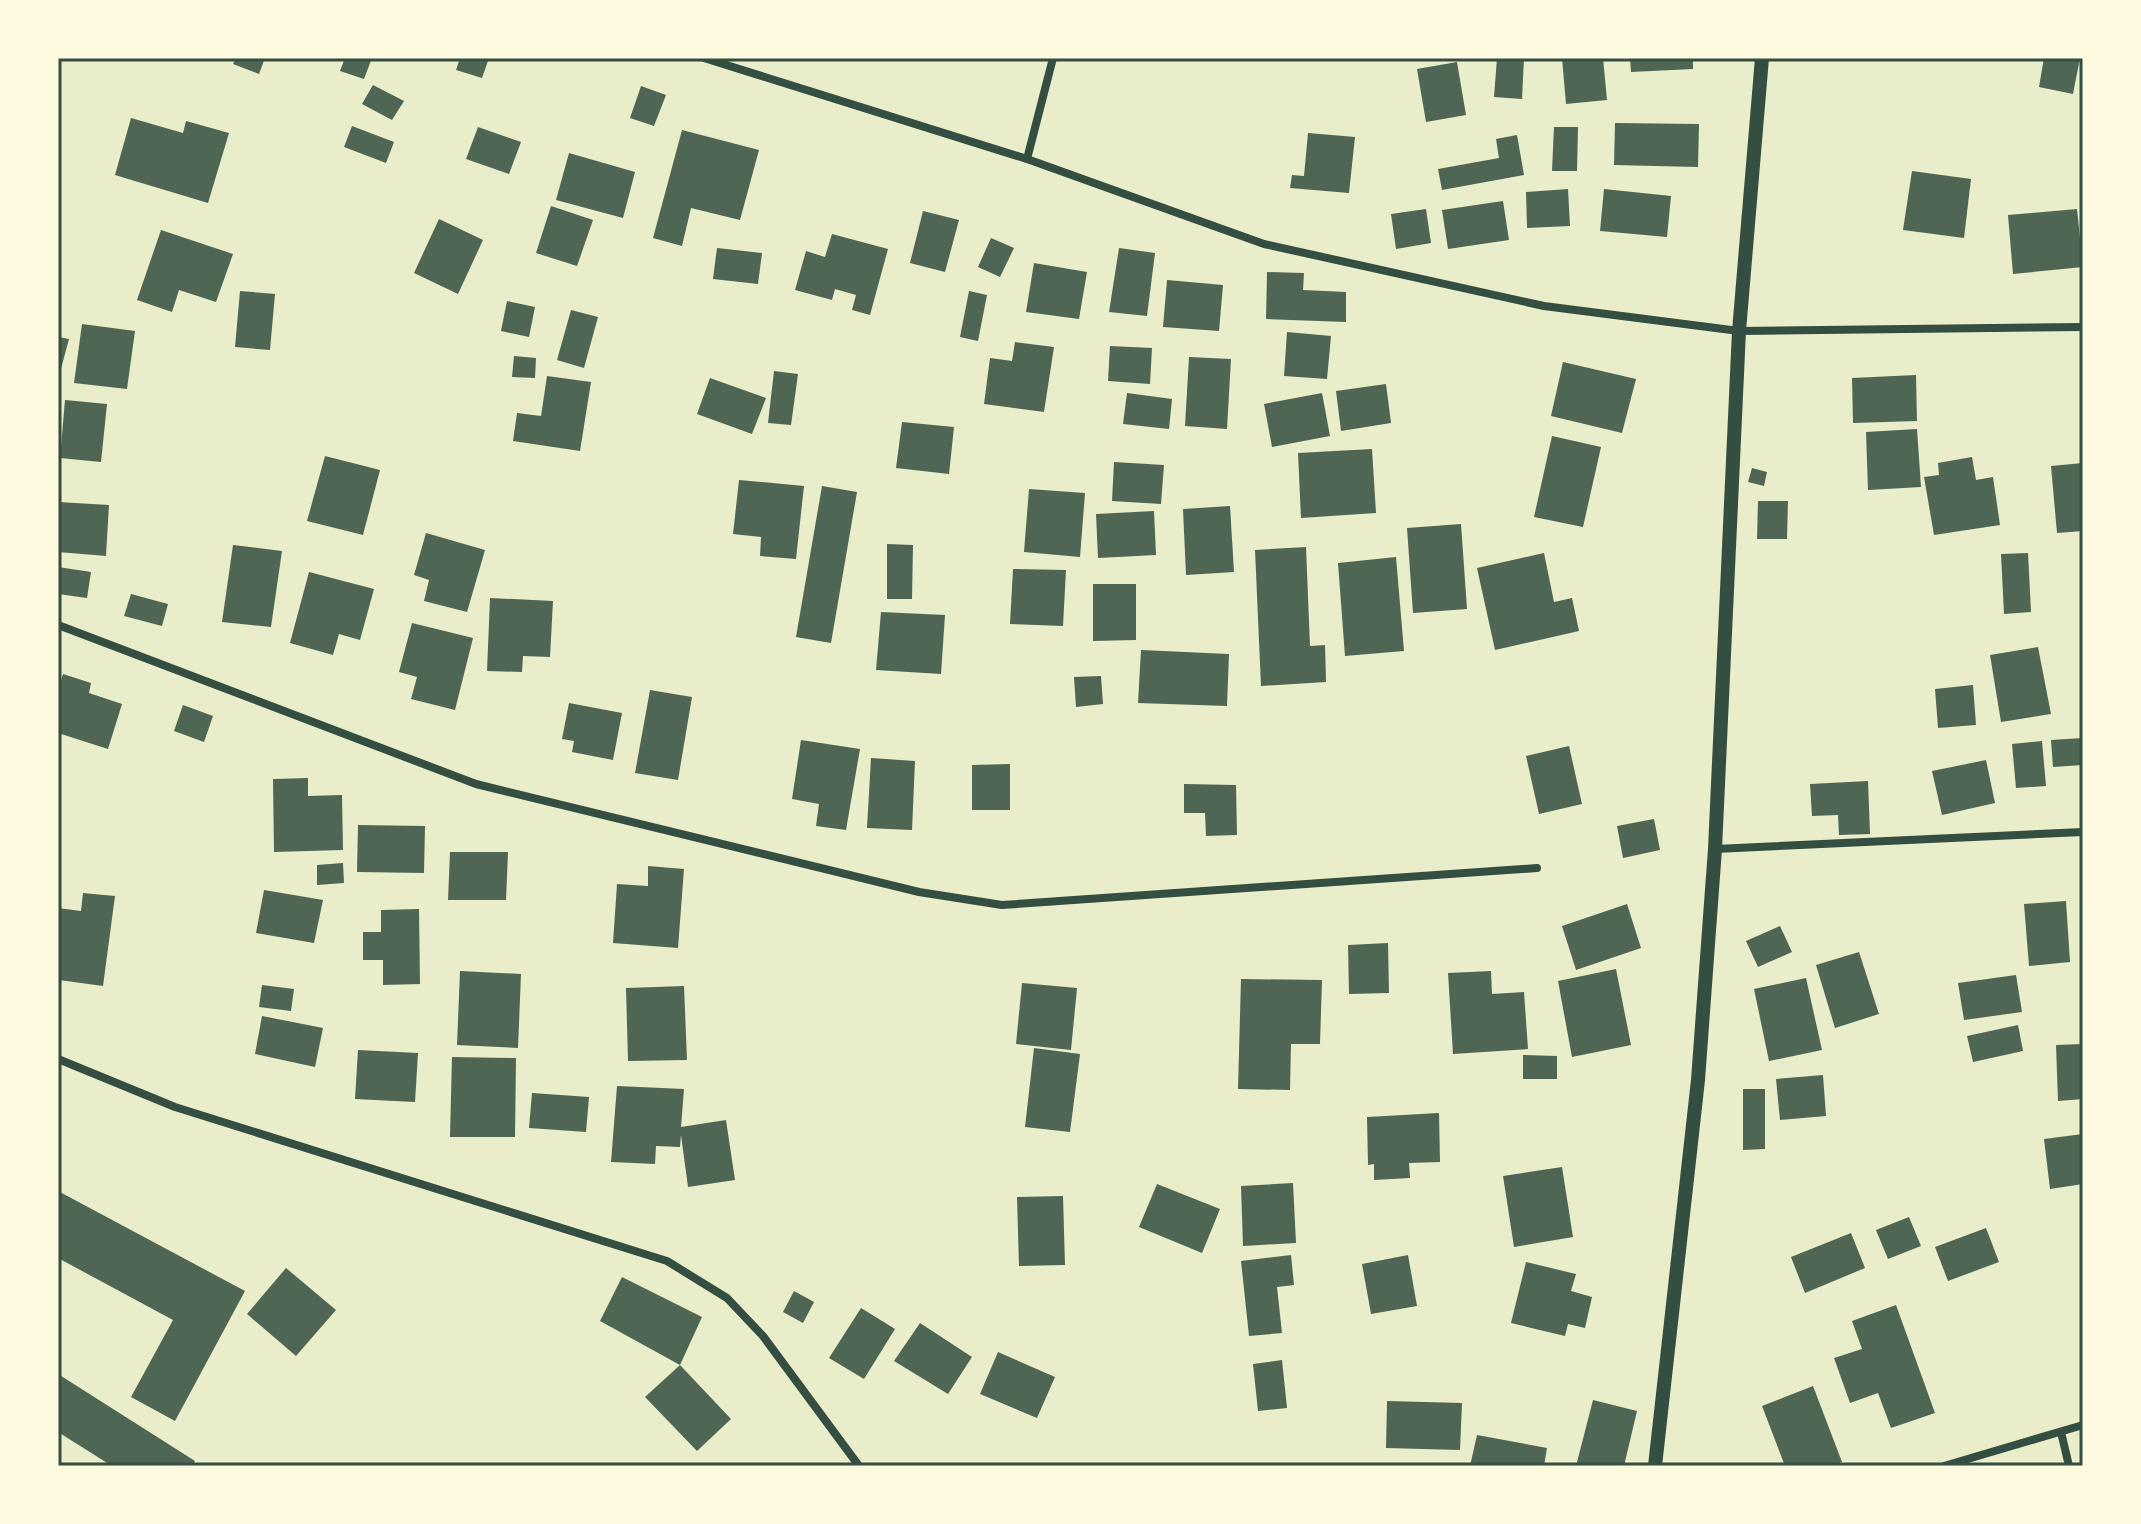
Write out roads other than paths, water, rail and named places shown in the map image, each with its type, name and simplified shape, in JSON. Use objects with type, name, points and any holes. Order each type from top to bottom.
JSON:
[{"type":"street","points":[[704,58],[1027,159],[1264,244],[1544,306],[1739,331],[2083,327]]},
{"type":"street","points":[[1027,159],[1053,58]]},
{"type":"street","points":[[1655,1466],[1698,1080],[1715,849],[1739,331],[1762,58]]},
{"type":"street","points":[[58,625],[476,784],[919,892],[1002,905],[1537,868]]},
{"type":"street","points":[[1715,849],[2083,832]]},
{"type":"street","points":[[58,1059],[175,1107],[667,1261],[727,1298],[763,1336],[859,1466]]},
{"type":"street","points":[[1944,1466],[2083,1425]]},
{"type":"street","points":[[2061,1432],[2069,1466]]}]
